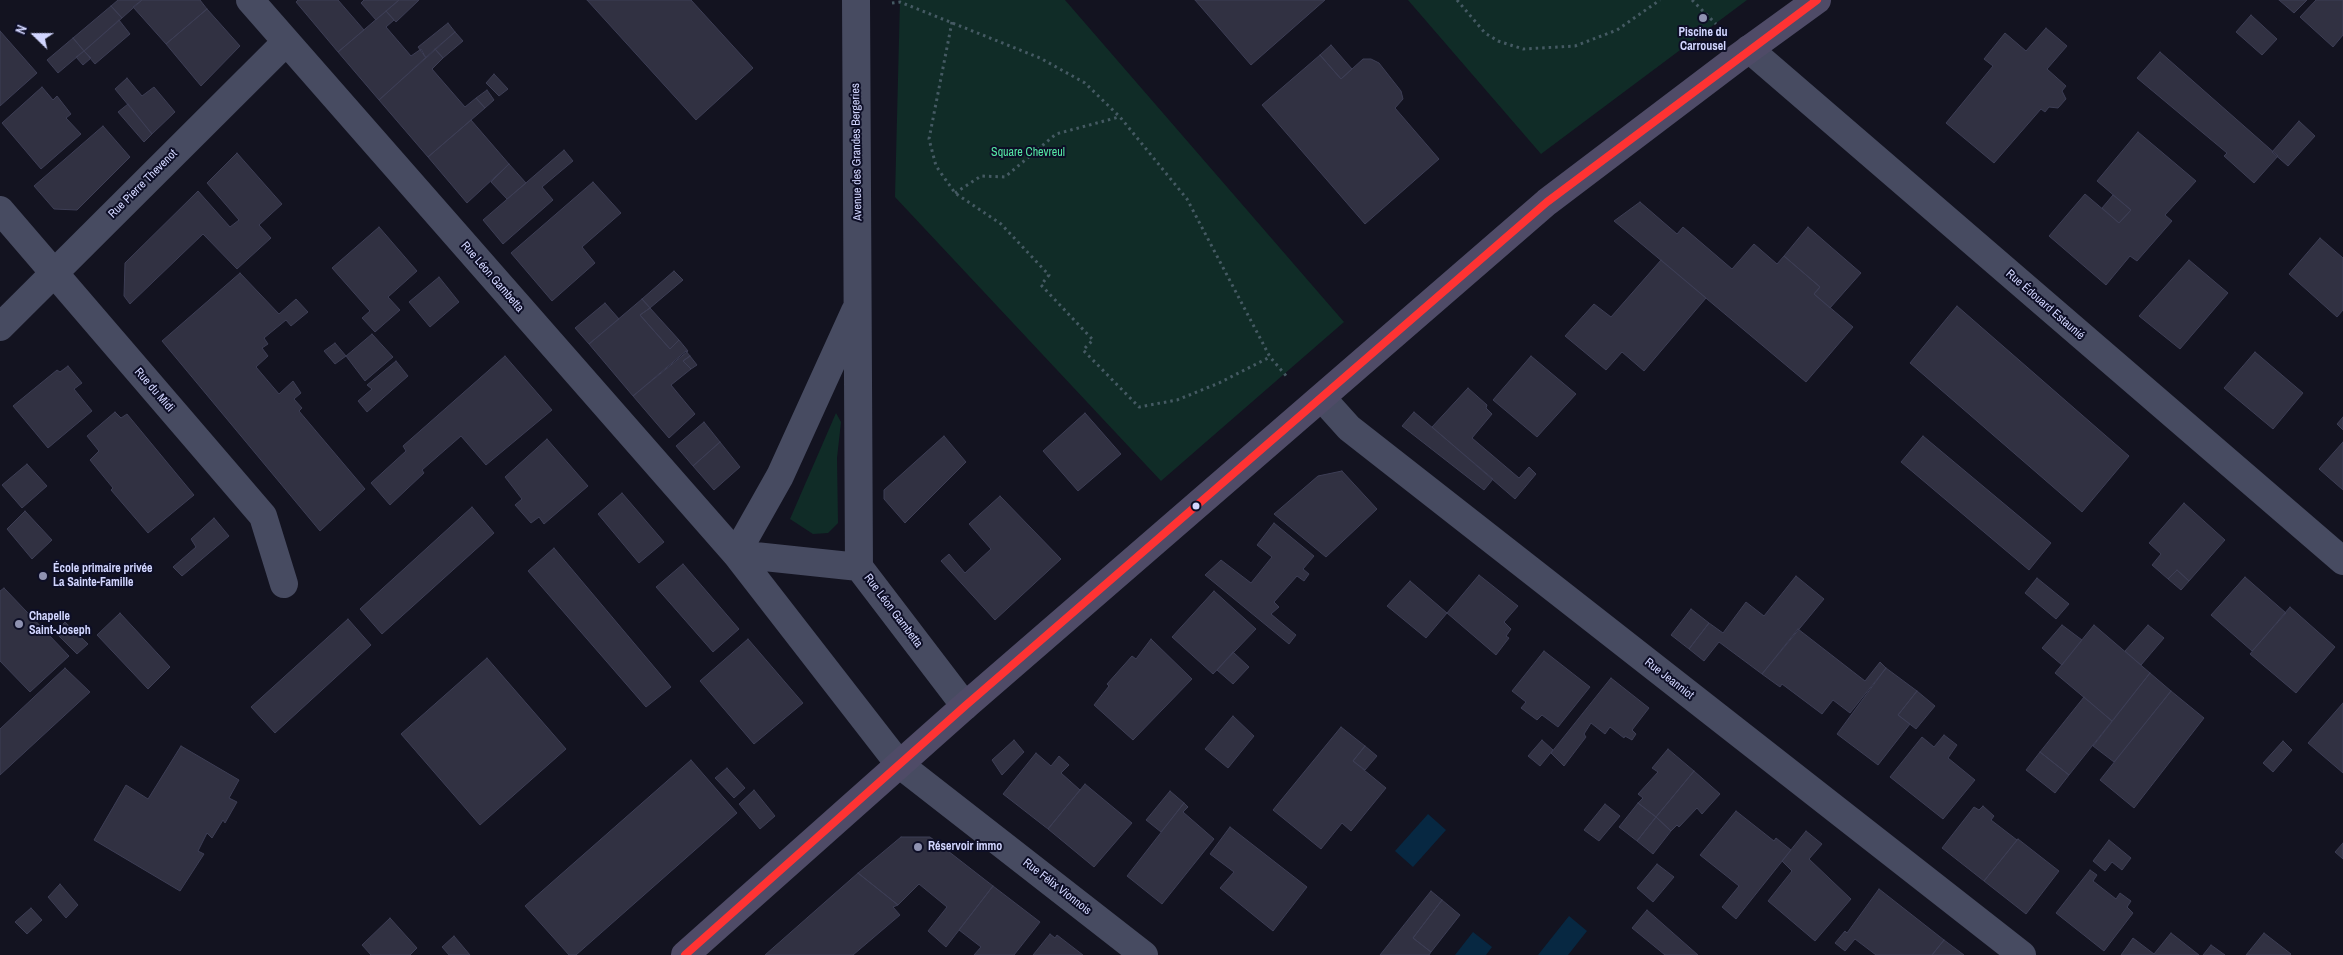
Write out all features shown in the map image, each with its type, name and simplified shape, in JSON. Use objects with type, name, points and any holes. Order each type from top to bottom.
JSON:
[{"type":"main road","points":[[685,955],[965,706],[1547,202],[1749,49],[1817,0]]},
{"type":"street","name":"Rue Léon Gambetta","points":[[250,0],[736,554],[899,764]]},
{"type":"street","name":"Avenue des Grandes Bergeries","points":[[856,5],[859,567]]},
{"type":"street","name":"Rue Pierre Thevenot","points":[[0,327],[286,42]]},
{"type":"street","name":"Rue Édouard Estaunié","points":[[1749,49],[2343,561]]},
{"type":"street","name":"Rue du Midi","points":[[0,210],[53,274],[263,516],[284,584]]},
{"type":"street","name":"Avenue des Grandes Bergeries","points":[[736,554],[780,476],[859,303]]},
{"type":"street","name":"Rue Jeanniot","points":[[1322,398],[1349,428],[2022,955]]},
{"type":"street","name":"Rue Léon Gambetta","points":[[736,554],[859,567],[965,706]]},
{"type":"street","name":"Rue Félix Vionnois","points":[[899,764],[1144,955]]},
{"type":"path","points":[[1457,0],[1485,33],[1498,41],[1524,49],[1575,46],[1617,30],[1660,0]]},
{"type":"path","points":[[1692,0],[1716,24]]},
{"type":"path","points":[[856,5],[900,2],[1040,58],[1085,83],[1120,117],[1187,199],[1270,357],[1290,380]]},
{"type":"path","points":[[952,22],[929,139],[936,166],[955,193],[1000,224],[1049,275],[1041,285],[1093,340],[1083,350],[1140,406],[1177,400],[1218,383],[1270,357]]},
{"type":"path","points":[[955,193],[981,176],[1005,177],[1056,134],[1120,117]]},
{"type":"green space","name":"Square Chevreul","points":[[900,0],[1065,0],[1344,322],[1161,481],[895,197]]},
{"type":"green space","points":[[1408,0],[1747,0],[1541,154]]},
{"type":"green space","points":[[836,413],[841,422],[837,458],[838,523],[828,533],[813,534],[790,519]]},
{"type":"water","points":[[1428,814],[1446,830],[1413,867],[1395,851]]},
{"type":"water","points":[[1569,916],[1587,931],[1568,955],[1538,955]]},
{"type":"water","points":[[1473,932],[1492,947],[1486,955],[1455,955]]},
{"type":"building","points":[[118,0],[142,0],[122,18],[111,6]]},
{"type":"building","points":[[142,0],[200,0],[207,9],[166,44],[133,7]]},
{"type":"building","points":[[298,0],[338,0],[364,30],[338,52],[296,2]]},
{"type":"building","points":[[364,0],[399,0],[376,20],[361,3]]},
{"type":"building","points":[[399,0],[419,0],[396,22],[386,11]]},
{"type":"building","points":[[587,0],[691,0],[753,68],[696,120]]},
{"type":"building","points":[[1195,0],[1325,0],[1251,65]]},
{"type":"building","points":[[2279,0],[2307,0],[2294,13]]},
{"type":"building","points":[[2316,0],[2343,0],[2343,35],[2333,47],[2300,17]]},
{"type":"building","points":[[111,6],[122,18],[84,51],[73,38]]},
{"type":"building","points":[[207,9],[240,46],[201,86],[166,44]]},
{"type":"building","points":[[386,11],[394,20],[386,27],[411,56],[421,49],[426,58],[379,100],[338,52]]},
{"type":"building","points":[[2251,15],[2277,39],[2262,55],[2236,32]]},
{"type":"building","points":[[119,20],[130,34],[95,64],[84,51]]},
{"type":"building","points":[[448,23],[455,32],[426,58],[418,47]]},
{"type":"building","points":[[2046,28],[2067,46],[2047,69],[2066,86],[2062,91],[2066,99],[2058,108],[2049,107],[2045,112],[2041,109],[1994,163],[1946,123],[1993,66],[1984,59],[2005,33],[2026,51]]},
{"type":"building","points":[[0,31],[37,73],[0,106]]},
{"type":"building","points":[[455,32],[463,41],[443,58],[435,49]]},
{"type":"building","points":[[73,38],[84,51],[58,73],[47,60]]},
{"type":"building","points":[[1331,45],[1352,69],[1341,79],[1320,55]]},
{"type":"building","points":[[435,49],[443,58],[432,69],[465,107],[476,98],[485,108],[428,157],[379,100]]},
{"type":"building","points":[[84,51],[91,58],[83,65],[76,57]]},
{"type":"building","points":[[2160,52],[2278,156],[2254,183],[2224,156],[2227,153],[2137,78]]},
{"type":"building","points":[[1320,55],[1341,79],[1363,59],[1371,59],[1379,63],[1401,91],[1403,99],[1395,108],[1439,159],[1365,224],[1262,105]]},
{"type":"building","points":[[494,74],[508,89],[499,96],[486,83]]},
{"type":"building","points":[[127,78],[142,96],[154,87],[175,112],[152,134],[115,89]]},
{"type":"building","points":[[42,87],[53,100],[57,96],[71,114],[66,118],[81,134],[41,169],[2,123]]},
{"type":"building","points":[[487,90],[494,100],[485,108],[476,98]]},
{"type":"building","points":[[128,104],[152,134],[144,142],[118,112]]},
{"type":"building","points":[[471,120],[509,164],[467,203],[428,157]]},
{"type":"building","points":[[2299,121],[2315,136],[2288,166],[2272,152]]},
{"type":"building","points":[[103,126],[130,157],[77,210],[54,209],[34,186]]},
{"type":"building","points":[[2138,132],[2196,181],[2165,215],[2172,221],[2137,261],[2130,256],[2106,285],[2049,236],[2085,194],[2119,223],[2131,210],[2097,181]]},
{"type":"building","points":[[564,150],[573,161],[542,187],[553,200],[503,244],[483,220]]},
{"type":"building","points":[[237,153],[282,204],[259,225],[271,238],[237,269],[203,234],[130,304],[124,296],[125,263],[198,191],[230,227],[239,220],[207,183]]},
{"type":"building","points":[[509,164],[526,183],[507,199],[491,182]]},
{"type":"building","points":[[593,182],[621,213],[582,247],[595,263],[552,301],[511,253]]},
{"type":"building","points":[[2113,195],[2131,210],[2119,223],[2102,208]]},
{"type":"building","points":[[1640,202],[1677,234],[1683,227],[1732,269],[1754,244],[1777,264],[1784,256],[1820,287],[1814,294],[1853,327],[1806,382],[1614,221]]},
{"type":"building","points":[[379,227],[417,271],[388,297],[400,310],[375,332],[362,318],[370,311],[332,268]]},
{"type":"building","points":[[1808,227],[1861,273],[1830,308],[1814,294],[1820,287],[1784,256]]},
{"type":"building","points":[[2320,238],[2343,258],[2343,310],[2337,317],[2289,274]]},
{"type":"building","points":[[1661,260],[1706,298],[1644,371],[1622,352],[1606,370],[1565,336],[1594,304],[1611,317]]},
{"type":"building","points":[[2189,260],[2228,293],[2180,349],[2139,316]]},
{"type":"building","points":[[674,271],[683,280],[650,308],[642,299]]},
{"type":"building","points":[[240,273],[279,314],[296,299],[308,312],[291,326],[286,320],[264,338],[268,344],[262,348],[268,356],[256,367],[279,394],[293,381],[301,393],[294,399],[302,408],[299,411],[365,489],[320,531],[162,341]]},
{"type":"building","points":[[439,277],[459,302],[430,327],[409,302]]},
{"type":"building","points":[[642,299],[650,308],[640,315],[670,349],[679,340],[688,351],[633,396],[589,344]]},
{"type":"building","points":[[605,303],[619,319],[589,344],[575,328]]},
{"type":"building","points":[[1957,306],[2129,456],[2082,512],[1910,363]]},
{"type":"building","points":[[650,308],[679,340],[670,349],[640,315]]},
{"type":"building","points":[[372,334],[393,357],[365,381],[346,356]]},
{"type":"building","points":[[335,343],[346,356],[335,364],[324,351]]},
{"type":"building","points":[[686,351],[690,356],[683,361],[691,369],[671,385],[695,414],[669,438],[633,396]]},
{"type":"building","points":[[2255,352],[2303,393],[2273,429],[2224,388]]},
{"type":"building","points":[[505,356],[552,410],[486,465],[461,436],[422,470],[424,473],[390,505],[371,483],[406,451],[403,446]]},
{"type":"building","points":[[690,356],[697,365],[691,369],[683,361]]},
{"type":"building","points":[[1531,356],[1576,394],[1537,437],[1493,400]]},
{"type":"building","points":[[396,361],[408,376],[367,412],[358,401],[372,389],[367,385]]},
{"type":"building","points":[[68,366],[82,383],[74,389],[92,411],[48,448],[13,406],[57,370],[60,372]]},
{"type":"building","points":[[1468,388],[1487,405],[1486,408],[1492,414],[1472,438],[1519,478],[1529,467],[1536,474],[1515,499],[1432,427]]},
{"type":"building","points":[[115,412],[121,418],[127,414],[194,495],[148,533],[111,490],[113,488],[90,460],[99,451],[87,436]]},
{"type":"building","points":[[1414,412],[1493,479],[1484,490],[1402,426]]},
{"type":"building","points":[[1085,413],[1121,454],[1078,491],[1043,451]]},
{"type":"building","points":[[2343,417],[2343,430],[2337,424]]},
{"type":"building","points":[[704,422],[720,442],[693,466],[676,446]]},
{"type":"building","points":[[944,436],[966,462],[905,523],[884,499],[884,490]]},
{"type":"building","points":[[1923,436],[2051,543],[2029,570],[1901,462]]},
{"type":"building","points":[[547,439],[588,486],[544,524],[539,517],[531,523],[515,505],[522,499],[505,477]]},
{"type":"building","points":[[720,442],[740,467],[714,490],[693,466]]},
{"type":"building","points":[[2343,442],[2343,490],[2319,469]]},
{"type":"building","points":[[27,464],[47,486],[22,508],[2,485]]},
{"type":"building","points":[[1342,471],[1377,509],[1326,557],[1274,514],[1318,476]]},
{"type":"building","points":[[622,493],[664,542],[639,563],[598,514]]},
{"type":"building","points":[[1000,496],[1061,559],[995,620],[941,561],[949,554],[965,573],[991,549],[969,524]]},
{"type":"building","points":[[2184,503],[2225,540],[2189,581],[2177,570],[2168,579],[2152,565],[2161,554],[2149,543]]},
{"type":"building","points":[[472,507],[494,533],[382,634],[360,609]]},
{"type":"building","points":[[25,511],[52,540],[32,559],[7,529]]},
{"type":"building","points":[[214,518],[229,536],[182,576],[173,567],[196,547],[191,539]]},
{"type":"building","points":[[1274,523],[1314,556],[1303,569],[1309,574],[1304,581],[1297,576],[1274,602],[1279,607],[1271,614],[1296,635],[1289,644],[1205,575],[1221,560],[1251,583],[1272,557],[1257,545]]},
{"type":"building","points":[[554,548],[671,687],[646,707],[528,571]]},
{"type":"building","points":[[683,564],[739,629],[713,652],[656,587]]},
{"type":"building","points":[[2177,570],[2189,581],[2181,590],[2168,579]]},
{"type":"building","points":[[1479,575],[1518,606],[1504,622],[1511,629],[1506,636],[1509,638],[1496,655],[1447,613]]},
{"type":"building","points":[[1796,576],[1824,599],[1762,674],[1719,642],[1704,661],[1689,649],[1709,623],[1723,633],[1746,602],[1764,616]]},
{"type":"building","points":[[2245,577],[2286,613],[2252,651],[2211,615]]},
{"type":"building","points":[[2037,578],[2069,604],[2056,619],[2025,593]]},
{"type":"building","points":[[1410,581],[1447,613],[1426,638],[1387,606]]},
{"type":"building","name":"Chapelle Saint-Joseph","points":[[4,588],[69,656],[30,692],[0,661],[0,591]]},
{"type":"building","points":[[1214,591],[1256,629],[1213,674],[1172,637]]},
{"type":"building","points":[[2290,607],[2335,647],[2296,693],[2250,654]]},
{"type":"building","points":[[1691,609],[1709,623],[1689,649],[1671,635]]},
{"type":"building","points":[[120,613],[170,667],[148,689],[97,635]]},
{"type":"building","points":[[348,619],[371,645],[275,733],[251,707]]},
{"type":"building","points":[[65,622],[88,644],[77,654],[55,632]]},
{"type":"building","points":[[2062,625],[2082,640],[2062,665],[2042,648]]},
{"type":"building","points":[[2094,625],[2150,673],[2112,721],[2055,673]]},
{"type":"building","points":[[2148,625],[2164,638],[2141,665],[2125,651]]},
{"type":"building","points":[[1798,629],[1865,681],[1880,662],[1886,668],[1850,713],[1833,700],[1822,714],[1782,684],[1780,687],[1762,674]]},
{"type":"building","points":[[748,639],[803,703],[754,744],[700,681]]},
{"type":"building","points":[[1151,639],[1192,679],[1133,740],[1094,705],[1109,686],[1107,684],[1132,656],[1136,659]]},
{"type":"building","points":[[1544,651],[1590,687],[1558,727],[1542,715],[1537,720],[1521,708],[1526,702],[1512,691]]},
{"type":"building","points":[[1233,652],[1249,667],[1233,684],[1217,670]]},
{"type":"building","points":[[487,658],[566,749],[480,825],[401,734]]},
{"type":"building","points":[[65,668],[90,692],[0,775],[0,729]]},
{"type":"building","points":[[1886,668],[1917,691],[1898,715],[1910,724],[1878,765],[1837,734]]},
{"type":"building","points":[[2150,673],[2171,691],[2114,762],[2093,746]]},
{"type":"building","points":[[1611,678],[1649,708],[1632,730],[1636,734],[1632,740],[1625,736],[1624,738],[1610,727],[1605,734],[1591,723],[1584,734],[1586,737],[1564,766],[1551,753]]},
{"type":"building","points":[[1917,691],[1935,706],[1916,729],[1898,715]]},
{"type":"building","points":[[2171,691],[2204,718],[2134,808],[2100,780]]},
{"type":"building","points":[[2084,697],[2112,721],[2069,775],[2040,752]]},
{"type":"building","points":[[2343,703],[2343,773],[2308,743]]},
{"type":"building","points":[[1233,716],[1254,736],[1228,768],[1205,749]]},
{"type":"building","points":[[1341,727],[1365,746],[1353,761],[1386,788],[1351,831],[1342,823],[1321,849],[1273,810]]},
{"type":"building","points":[[1944,735],[1957,745],[1948,758],[1975,780],[1943,819],[1890,777],[1922,737],[1934,747]]},
{"type":"building","points":[[1014,740],[1024,752],[1002,775],[992,760]]},
{"type":"building","points":[[1542,740],[1553,750],[1540,766],[1528,756]]},
{"type":"building","points":[[2283,741],[2292,750],[2273,772],[2263,763]]},
{"type":"building","points":[[181,746],[239,780],[229,798],[237,802],[225,823],[223,820],[212,838],[207,833],[198,851],[204,854],[180,891],[94,840],[126,785],[148,799]]},
{"type":"building","points":[[1365,746],[1377,756],[1365,770],[1353,761]]},
{"type":"building","points":[[1668,749],[1694,771],[1656,817],[1638,803],[1643,798],[1638,794],[1658,772],[1652,768]]},
{"type":"building","points":[[2040,752],[2069,775],[2055,793],[2026,770]]},
{"type":"building","points":[[1036,753],[1051,766],[1059,756],[1069,765],[1061,773],[1080,790],[1048,829],[1003,794]]},
{"type":"building","points":[[691,760],[737,813],[576,955],[569,955],[525,906]]},
{"type":"building","points":[[727,768],[745,788],[734,798],[715,778]]},
{"type":"building","points":[[1694,771],[1720,794],[1702,814],[1697,808],[1679,827],[1677,825],[1671,831],[1656,817]]},
{"type":"building","points":[[1085,784],[1132,823],[1094,867],[1048,829]]},
{"type":"building","points":[[754,790],[775,816],[760,829],[739,804]]},
{"type":"building","points":[[1170,791],[1184,803],[1161,832],[1146,820]]},
{"type":"building","points":[[1184,803],[1188,807],[1183,812],[1214,839],[1162,904],[1127,876]]},
{"type":"building","points":[[1638,803],[1656,817],[1637,841],[1619,827]]},
{"type":"building","points":[[1605,804],[1620,816],[1599,841],[1584,830]]},
{"type":"building","points":[[1983,806],[1994,816],[1991,820],[2017,840],[1984,881],[1942,848],[1974,807],[1979,810]]},
{"type":"building","points":[[1736,811],[1774,841],[1776,838],[1791,850],[1736,919],[1722,907],[1739,886],[1700,855]]},
{"type":"building","points":[[1656,817],[1671,831],[1653,854],[1637,841]]},
{"type":"building","points":[[1230,827],[1307,887],[1273,931],[1220,888],[1234,872],[1210,854]]},
{"type":"building","points":[[1806,831],[1822,844],[1809,859],[1851,899],[1815,941],[1768,901],[1792,871],[1782,861]]},
{"type":"building","points":[[901,837],[930,837],[993,886],[946,947],[928,931],[947,907],[919,884],[898,905],[858,873]]},
{"type":"building","points":[[2018,839],[2059,871],[2026,914],[1984,881]]},
{"type":"building","points":[[2109,840],[2131,858],[2122,870],[2112,862],[2105,871],[2093,861]]},
{"type":"building","points":[[2343,843],[2343,859],[2335,852]]},
{"type":"building","points":[[1657,864],[1674,877],[1653,902],[1637,888]]},
{"type":"building","points":[[2090,870],[2097,875],[2093,881],[2116,899],[2120,893],[2131,901],[2127,907],[2133,913],[2104,951],[2056,913]]},
{"type":"building","points":[[858,873],[898,905],[893,907],[900,915],[853,955],[765,955]]},
{"type":"building","points":[[60,884],[78,905],[66,918],[48,897]]},
{"type":"building","points":[[993,886],[1040,922],[1014,955],[974,955],[981,947],[959,930]]},
{"type":"building","points":[[1879,889],[1944,940],[1932,955],[1876,955],[1855,939],[1845,951],[1835,943],[1845,931],[1847,933]]},
{"type":"building","points":[[1431,891],[1442,900],[1413,938],[1431,952],[1429,955],[1380,955]]},
{"type":"building","points":[[1442,900],[1460,915],[1431,952],[1413,938]]},
{"type":"building","points":[[31,908],[42,920],[27,934],[15,922]]},
{"type":"building","points":[[1647,910],[1698,955],[1665,955],[1632,928]]},
{"type":"building","points":[[390,918],[417,948],[410,955],[371,955],[362,945]]},
{"type":"building","points":[[2171,933],[2199,955],[2121,955],[2133,938],[2154,954]]},
{"type":"building","points":[[2264,933],[2291,954],[2246,955]]},
{"type":"building","points":[[1050,934],[1055,938],[1057,935],[1083,955],[1033,955]]},
{"type":"building","points":[[454,936],[470,955],[449,955],[442,947]]},
{"type":"building","points":[[1944,940],[1964,955],[1932,955]]},
{"type":"building","points":[[2211,945],[2225,955],[2203,955]]},
{"type":"transit line","points":[[685,955],[965,706],[1547,202],[1817,0]]},
{"type":"place","name":"Piscine du Carrousel","points":[[1703,18]]},
{"type":"place","name":"École primaire privée La Sainte-Famille","points":[[43,576]]},
{"type":"place","name":"Chapelle Saint-Joseph","points":[[19,624]]},
{"type":"place","name":"Réservoir immo","points":[[918,847]]}]
